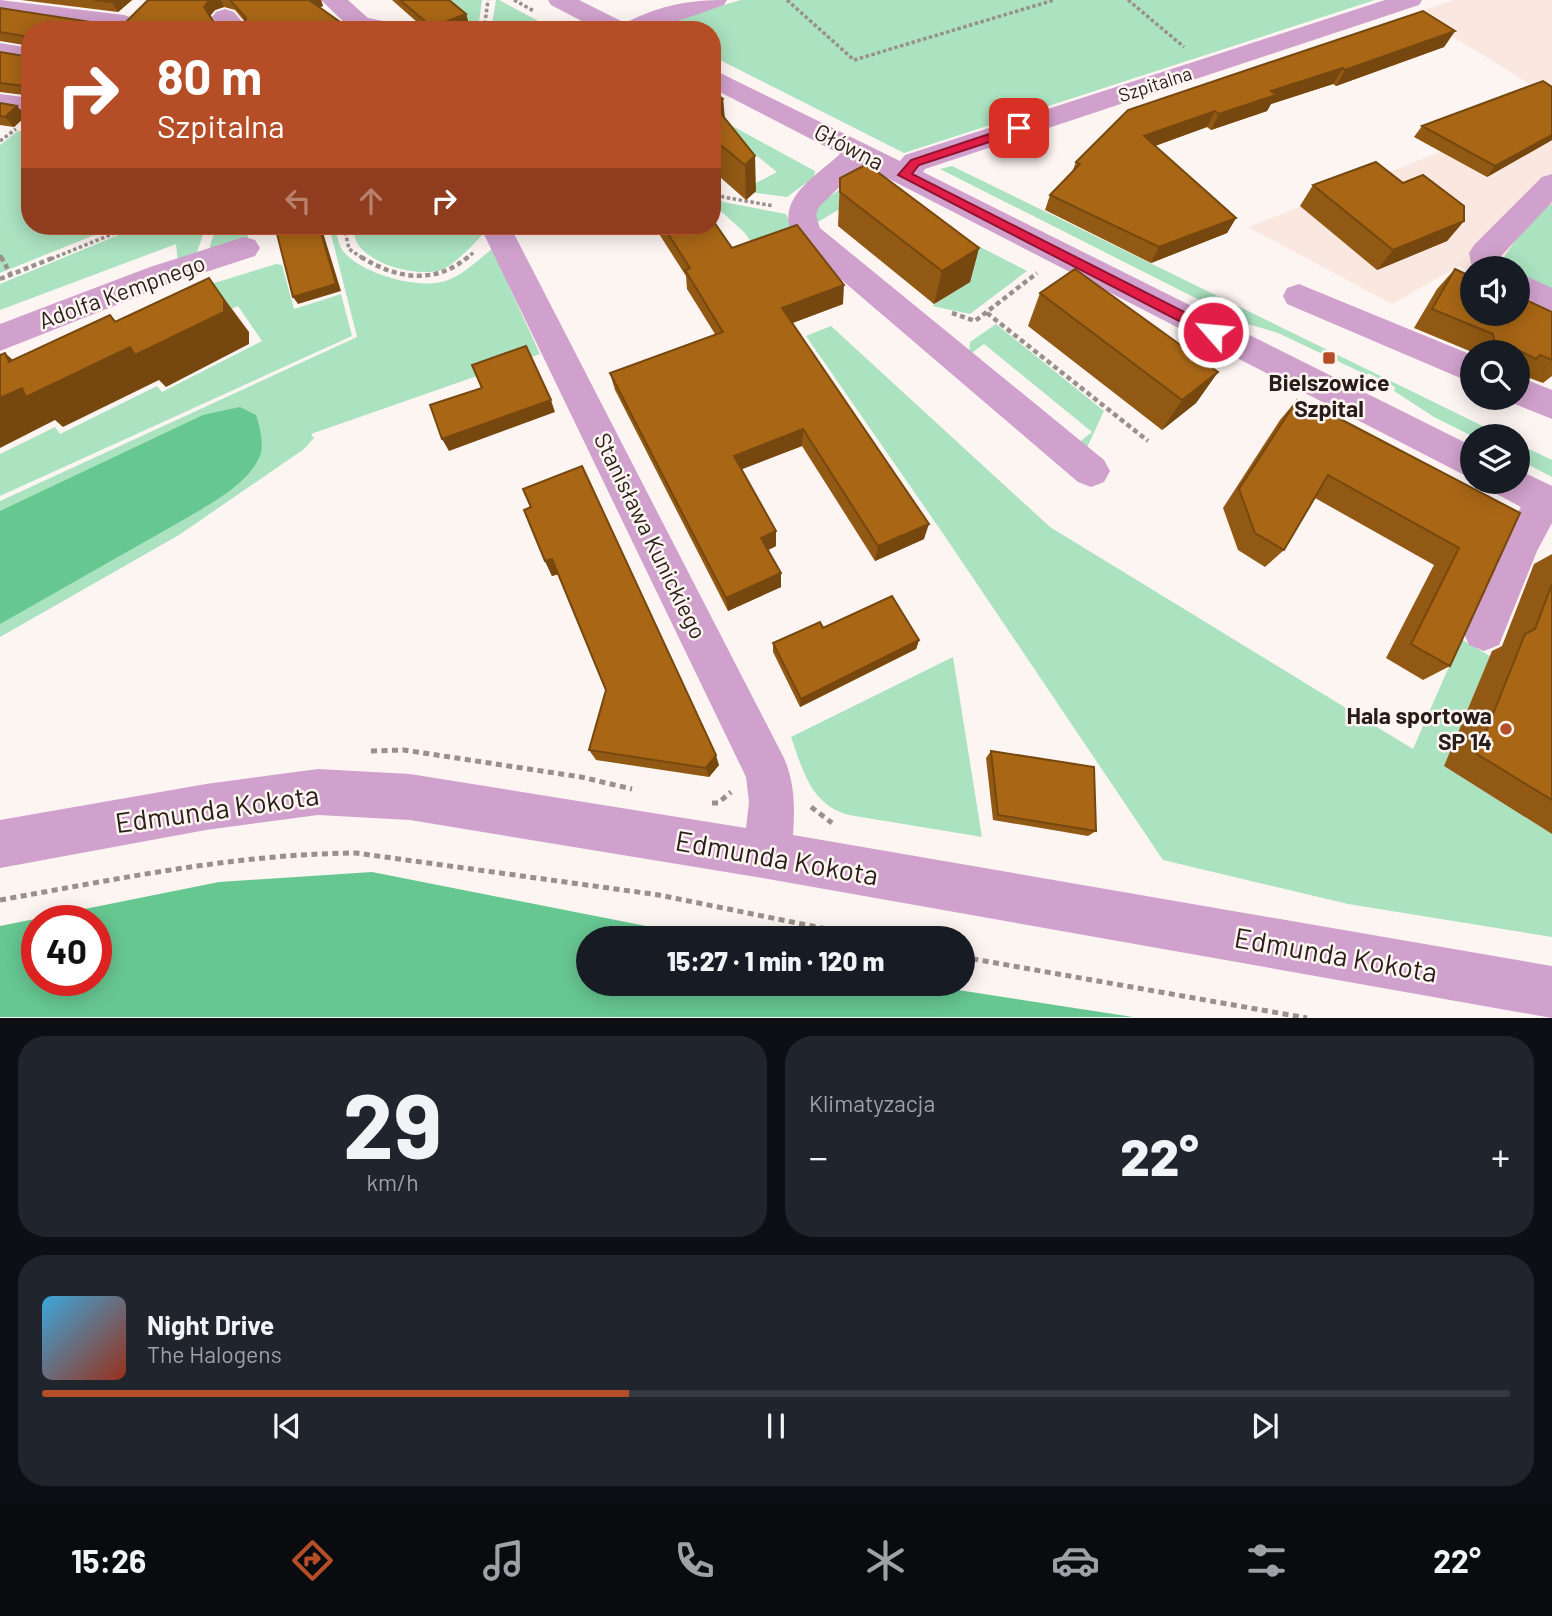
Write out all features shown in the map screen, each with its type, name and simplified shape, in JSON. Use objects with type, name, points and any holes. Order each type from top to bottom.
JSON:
[{"type":"street","points":[[333,0],[357,21]]},
{"type":"street","points":[[560,0],[601,21]]},
{"type":"street","points":[[649,21],[715,0]]},
{"type":"street","name":"Szpitalna","points":[[904,175],[915,162],[1410,0]]},
{"type":"street","points":[[0,7],[102,21]]},
{"type":"street","points":[[0,51],[21,54]]},
{"type":"street","name":"Główna","points":[[721,82],[1460,458]]},
{"type":"street","points":[[0,102],[21,105]]},
{"type":"street","points":[[859,152],[805,203],[801,215],[806,232],[1091,471]]},
{"type":"street","points":[[1485,256],[1552,184]]},
{"type":"street","name":"Stanisława Kunickiego","points":[[499,235],[768,774],[772,802],[768,855]]},
{"type":"street","name":"Adolfa Kempnego","points":[[0,338],[161,275],[244,248]]},
{"type":"street","points":[[1530,291],[1552,302]]},
{"type":"street","points":[[1299,296],[1460,365]]},
{"type":"street","points":[[1530,396],[1552,405]]},
{"type":"street","points":[[1484,631],[1520,545],[1548,503],[1530,494]]},
{"type":"street","name":"Edmunda Kokota","points":[[0,844],[206,807],[318,792],[410,797],[768,855],[1552,992]]},
{"type":"path","points":[[485,21],[488,0]]},
{"type":"path","points":[[787,0],[854,60],[1054,0]]},
{"type":"path","points":[[1128,0],[1190,52]]},
{"type":"path","points":[[721,195],[802,211]]},
{"type":"path","points":[[0,279],[110,235]]},
{"type":"path","points":[[346,235],[349,249],[367,261],[398,275],[423,277],[446,274],[467,259],[489,235]]},
{"type":"path","points":[[0,255],[11,275]]},
{"type":"path","points":[[948,312],[975,321],[1038,272]]},
{"type":"path","points":[[986,313],[1148,441]]},
{"type":"path","points":[[0,900],[283,855],[309,852],[356,853],[659,895],[812,926]]},
{"type":"path","points":[[975,959],[1307,1017]]},
{"type":"shaded area","points":[[1454,0],[1552,0],[1552,98],[1415,13]]},
{"type":"shaded area","points":[[1552,108],[1552,316],[1530,286],[1530,256],[1460,256],[1460,267],[1392,304],[1248,227]]},
{"type":"green space","points":[[443,0],[482,0],[479,21],[469,21]]},
{"type":"green space","points":[[496,0],[499,0],[538,21],[492,21]]},
{"type":"green space","points":[[741,0],[1375,0],[904,153],[721,61],[721,21],[670,21]]},
{"type":"green space","points":[[721,120],[815,171],[814,177],[787,197],[741,191],[777,172],[721,127]]},
{"type":"green space","points":[[21,132],[21,235],[95,235],[0,273],[0,145]]},
{"type":"green space","points":[[952,166],[1479,424],[1460,424],[1460,430],[1434,417],[1394,391],[1395,387],[1368,373],[1367,375],[1278,333],[1245,323],[940,169]]},
{"type":"green space","points":[[852,181],[1027,271],[970,314],[932,306],[969,282],[858,198],[818,222],[814,218],[817,205]]},
{"type":"green space","points":[[721,200],[786,214],[795,235],[754,246],[744,232],[721,211]]},
{"type":"green space","points":[[1552,204],[1552,296],[1530,285],[1530,256],[1505,256],[1540,206]]},
{"type":"green space","points":[[118,235],[203,235],[197,252],[178,263],[176,244],[0,310],[0,284]]},
{"type":"green space","points":[[214,235],[248,235],[249,242],[210,255]]},
{"type":"green space","points":[[331,235],[337,235],[341,248],[363,267],[408,282],[437,283],[448,280],[492,249],[540,354],[311,434],[314,438],[304,449],[179,535],[0,637],[0,501],[357,337]]},
{"type":"green space","points":[[355,235],[482,235],[446,268],[431,272],[409,271],[386,264],[366,253]]},
{"type":"green space","points":[[276,264],[282,265],[294,309],[341,294],[352,336],[0,496],[0,454],[55,427],[60,434],[157,386],[162,392],[262,341],[238,306],[192,327],[188,291]]},
{"type":"green space","points":[[996,324],[1104,411],[1085,452],[1077,444],[1092,432],[984,344],[969,355],[970,342]]},
{"type":"green space","points":[[831,326],[1050,527],[1413,749],[1461,639],[1490,656],[1444,766],[1552,834],[1552,937],[1348,904],[1163,860],[806,336]]},
{"type":"green space","points":[[240,407],[256,415],[262,448],[253,468],[236,486],[183,520],[0,624],[0,511],[203,415]]},
{"type":"green space","points":[[1530,449],[1552,460],[1552,477],[1530,466]]},
{"type":"green space","points":[[953,657],[982,837],[849,815],[836,810],[817,795],[805,774],[791,737]]},
{"type":"green space","points":[[372,872],[646,926],[576,926],[576,996],[975,996],[975,993],[1133,1017],[0,1017],[0,926],[21,922],[21,996],[112,996],[112,905],[105,905],[219,882]]},
{"type":"building","points":[[148,0],[209,0],[204,7],[213,21],[127,21]]},
{"type":"building","points":[[230,0],[309,0],[339,21],[245,21],[246,18]]},
{"type":"building","points":[[400,0],[449,0],[466,14],[448,21],[425,21]]},
{"type":"building","points":[[0,8],[84,21],[21,21],[21,36],[0,32]]},
{"type":"building","points":[[1423,11],[1455,31],[1345,70],[1343,68],[1271,91],[1276,95],[1219,114],[1215,111],[1144,136],[1236,218],[1159,247],[1050,195],[1080,164],[1076,162],[1128,110]]},
{"type":"building","points":[[0,52],[21,56],[21,86],[0,83]]},
{"type":"building","points":[[1543,81],[1552,87],[1552,135],[1495,166],[1422,126]]},
{"type":"building","points":[[0,103],[17,106],[5,117],[0,116]]},
{"type":"building","points":[[721,114],[755,156],[745,165],[721,145]]},
{"type":"building","points":[[1376,162],[1403,183],[1423,175],[1464,206],[1464,221],[1393,250],[1313,185]]},
{"type":"building","points":[[867,164],[979,248],[942,271],[840,192],[840,178]]},
{"type":"building","points":[[797,225],[844,285],[782,308],[929,524],[878,546],[803,429],[734,456],[776,531],[761,538],[781,573],[726,598],[610,373],[723,332],[685,270],[690,268],[669,235],[721,235],[721,232],[732,248]]},
{"type":"building","points":[[277,235],[322,235],[336,284],[293,297]]},
{"type":"building","points":[[1075,269],[1218,372],[1182,400],[1040,293]]},
{"type":"building","points":[[1455,269],[1460,271],[1460,320],[1432,309]]},
{"type":"building","points":[[209,278],[224,300],[224,312],[135,355],[130,347],[26,397],[22,388],[0,398],[0,355],[5,353],[9,362],[110,315],[115,322]]},
{"type":"building","points":[[1530,302],[1552,312],[1552,360],[1540,355],[1536,359],[1530,356],[1530,340],[1494,340],[1493,334],[1473,326],[1530,326]]},
{"type":"building","points":[[526,346],[551,400],[442,439],[430,405],[482,388],[472,365]]},
{"type":"building","points":[[1297,400],[1324,414],[1325,411],[1460,482],[1460,494],[1484,494],[1520,513],[1450,666],[1411,644],[1459,548],[1328,475],[1284,550],[1255,533],[1239,489]]},
{"type":"building","points":[[582,466],[716,755],[706,768],[589,750],[606,690],[552,559],[545,561],[524,510],[531,507],[523,489]]},
{"type":"building","points":[[1552,584],[1552,800],[1477,754],[1525,634],[1535,629]]},
{"type":"building","points":[[892,596],[919,640],[801,699],[773,643],[820,622],[823,628]]},
{"type":"building","points":[[991,751],[1094,767],[1096,831],[998,815]]},
{"type":"place","name":"Bielszowice Szpital","points":[[1329,358]]},
{"type":"place","name":"Hala sportowa SP 14","points":[[1506,729]]},
{"type":"route","points":[[1019,128],[915,162],[904,175],[1213,332]]}]
